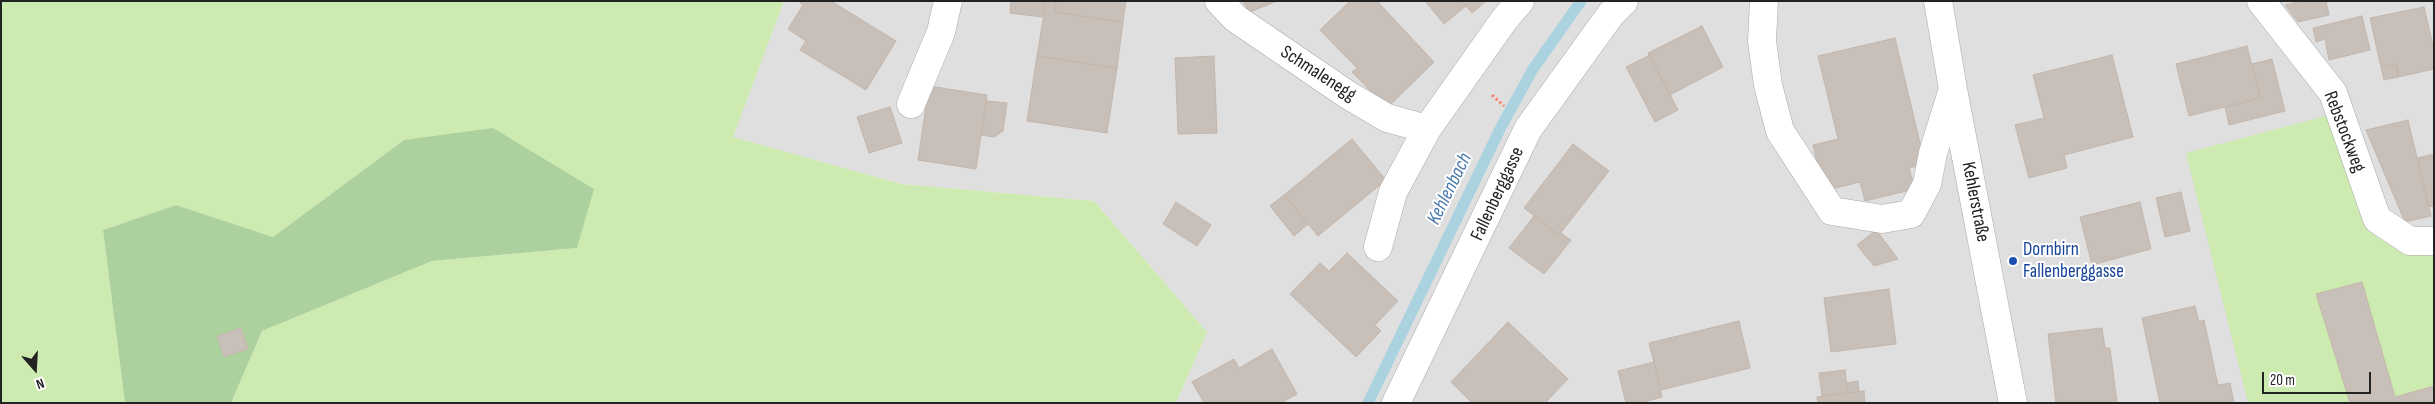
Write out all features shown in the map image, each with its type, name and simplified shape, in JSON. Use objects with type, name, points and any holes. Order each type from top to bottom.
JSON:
[{"type":"street","points":[[911,104],[941,32],[948,1]]},
{"type":"street","name":"Schmalenegg","points":[[1219,1],[1235,18],[1348,95],[1387,118],[1427,129]]},
{"type":"street","points":[[1378,247],[1393,192],[1427,129],[1520,1]]},
{"type":"street","name":"Fallenberggasse","points":[[1396,403],[1528,129],[1611,14],[1624,1]]},
{"type":"street","points":[[1764,1],[1762,41],[1768,86],[1780,131],[1832,211],[1882,219],[1911,214],[1927,184],[1933,152],[1953,89]]},
{"type":"street","name":"Kehlerstraße","points":[[1938,1],[2013,403]]},
{"type":"street","name":"Rebstockweg","points":[[2261,1],[2333,93],[2377,219],[2410,241],[2434,241]]},
{"type":"shaded area","points":[[784,1],[2434,1],[2434,403],[1176,403],[1207,332],[1094,201],[901,184],[733,137]]},
{"type":"green space","points":[[1,1],[784,1],[733,137],[901,184],[1094,201],[1207,332],[1176,403],[231,403],[262,331],[432,261],[577,248],[404,140],[273,237],[176,205],[103,230],[125,403],[1,403]]},
{"type":"green space","points":[[2326,116],[2377,238],[2434,257],[2434,403],[2248,403],[2186,153]]},
{"type":"green space","points":[[493,128],[594,189],[577,248],[432,261],[262,331],[231,403],[125,403],[103,230],[176,205],[273,237],[404,140]]},
{"type":"building","points":[[798,1],[831,1],[896,41],[866,90],[800,50],[806,41],[788,29],[803,5]]},
{"type":"building","points":[[1011,1],[1045,1],[1042,17],[1010,13]]},
{"type":"building","points":[[1046,1],[1056,3],[1055,12],[1123,22],[1117,68],[1037,56]]},
{"type":"building","points":[[1056,1],[1126,1],[1123,22],[1055,12]]},
{"type":"building","points":[[1242,1],[1277,1],[1250,12]]},
{"type":"building","points":[[1350,1],[1377,1],[1434,62],[1387,108],[1352,72],[1357,68],[1320,30]]},
{"type":"building","points":[[1425,1],[1462,1],[1466,6],[1444,24]]},
{"type":"building","points":[[1462,1],[1486,1],[1472,13]]},
{"type":"building","points":[[2302,1],[2326,1],[2329,15],[2298,22],[2285,5]]},
{"type":"building","points":[[2424,7],[2434,50],[2434,69],[2398,77],[2396,64],[2381,67],[2370,18]]},
{"type":"building","points":[[2362,16],[2370,50],[2329,60],[2325,39],[2316,42],[2313,28]]},
{"type":"building","points":[[1702,26],[1723,67],[1670,95],[1648,53]]},
{"type":"building","points":[[1895,38],[1925,164],[1909,168],[1915,189],[1865,201],[1860,182],[1824,191],[1813,145],[1838,139],[1818,56]]},
{"type":"building","points":[[2247,46],[2260,98],[2189,116],[2176,64]]},
{"type":"building","points":[[1650,55],[1678,110],[1655,122],[1626,67]]},
{"type":"building","points":[[2112,55],[2133,137],[2064,155],[2067,168],[2029,178],[2015,125],[2044,118],[2033,75]]},
{"type":"building","points":[[1037,56],[1117,68],[1107,133],[1027,121]]},
{"type":"building","points":[[1214,56],[1217,133],[1178,134],[1175,58]]},
{"type":"building","points":[[2272,59],[2285,111],[2229,125],[2225,107],[2260,98],[2252,64]]},
{"type":"building","points":[[2396,64],[2398,77],[2384,80],[2381,67]]},
{"type":"building","points":[[929,86],[987,95],[976,169],[918,160]]},
{"type":"building","points":[[987,101],[1007,103],[1003,131],[994,137],[981,135]]},
{"type":"building","points":[[890,107],[902,143],[869,153],[857,117]]},
{"type":"building","points":[[2408,120],[2431,216],[2405,222],[2366,130]]},
{"type":"building","points":[[1352,139],[1386,180],[1318,236],[1284,195]]},
{"type":"building","points":[[1573,144],[1609,171],[1559,235],[1524,208]]},
{"type":"building","points":[[2434,154],[2434,206],[2429,207],[2417,158]]},
{"type":"building","points":[[2181,192],[2190,231],[2165,237],[2156,198]]},
{"type":"building","points":[[1284,195],[1308,224],[1294,236],[1270,206]]},
{"type":"building","points":[[1176,202],[1211,225],[1197,246],[1163,224]]},
{"type":"building","points":[[2140,202],[2151,249],[2092,265],[2080,217]]},
{"type":"building","points":[[1534,216],[1559,235],[1561,233],[1571,240],[1544,274],[1509,248]]},
{"type":"building","points":[[1876,230],[1898,259],[1874,266],[1857,245]]},
{"type":"building","points":[[1347,253],[1398,301],[1375,325],[1381,331],[1356,357],[1290,294],[1320,263],[1329,271]]},
{"type":"building","points":[[2362,282],[2395,397],[2434,386],[2434,403],[2350,403],[2316,294]]},
{"type":"building","points":[[1889,289],[1896,344],[1831,352],[1824,298]]},
{"type":"building","points":[[2195,306],[2199,322],[2204,320],[2218,385],[2230,383],[2234,403],[2160,403],[2142,318]]},
{"type":"building","points":[[1739,321],[1750,368],[1661,390],[1649,343]]},
{"type":"building","points":[[1508,322],[1568,379],[1545,403],[1472,403],[1451,382]]},
{"type":"building","points":[[241,328],[248,349],[224,357],[217,336]]},
{"type":"building","points":[[2102,328],[2105,348],[2110,348],[2117,403],[2056,403],[2048,334]]},
{"type":"building","points":[[1272,349],[1297,394],[1281,403],[1204,403],[1192,382],[1234,359],[1239,368]]},
{"type":"building","points":[[1654,362],[1662,397],[1640,403],[1626,403],[1618,371]]},
{"type":"building","points":[[1845,370],[1848,393],[1822,396],[1819,373]]},
{"type":"building","points":[[1858,381],[1859,392],[1848,393],[1846,383]]},
{"type":"building","points":[[1864,391],[1865,403],[1818,403],[1817,397]]},
{"type":"waterway","name":"Kehlenbach","points":[[1368,403],[1501,127],[1533,69],[1581,1]]},
{"type":"place","name":"Dornbirn Fallenberggasse","points":[[2013,261]]}]
